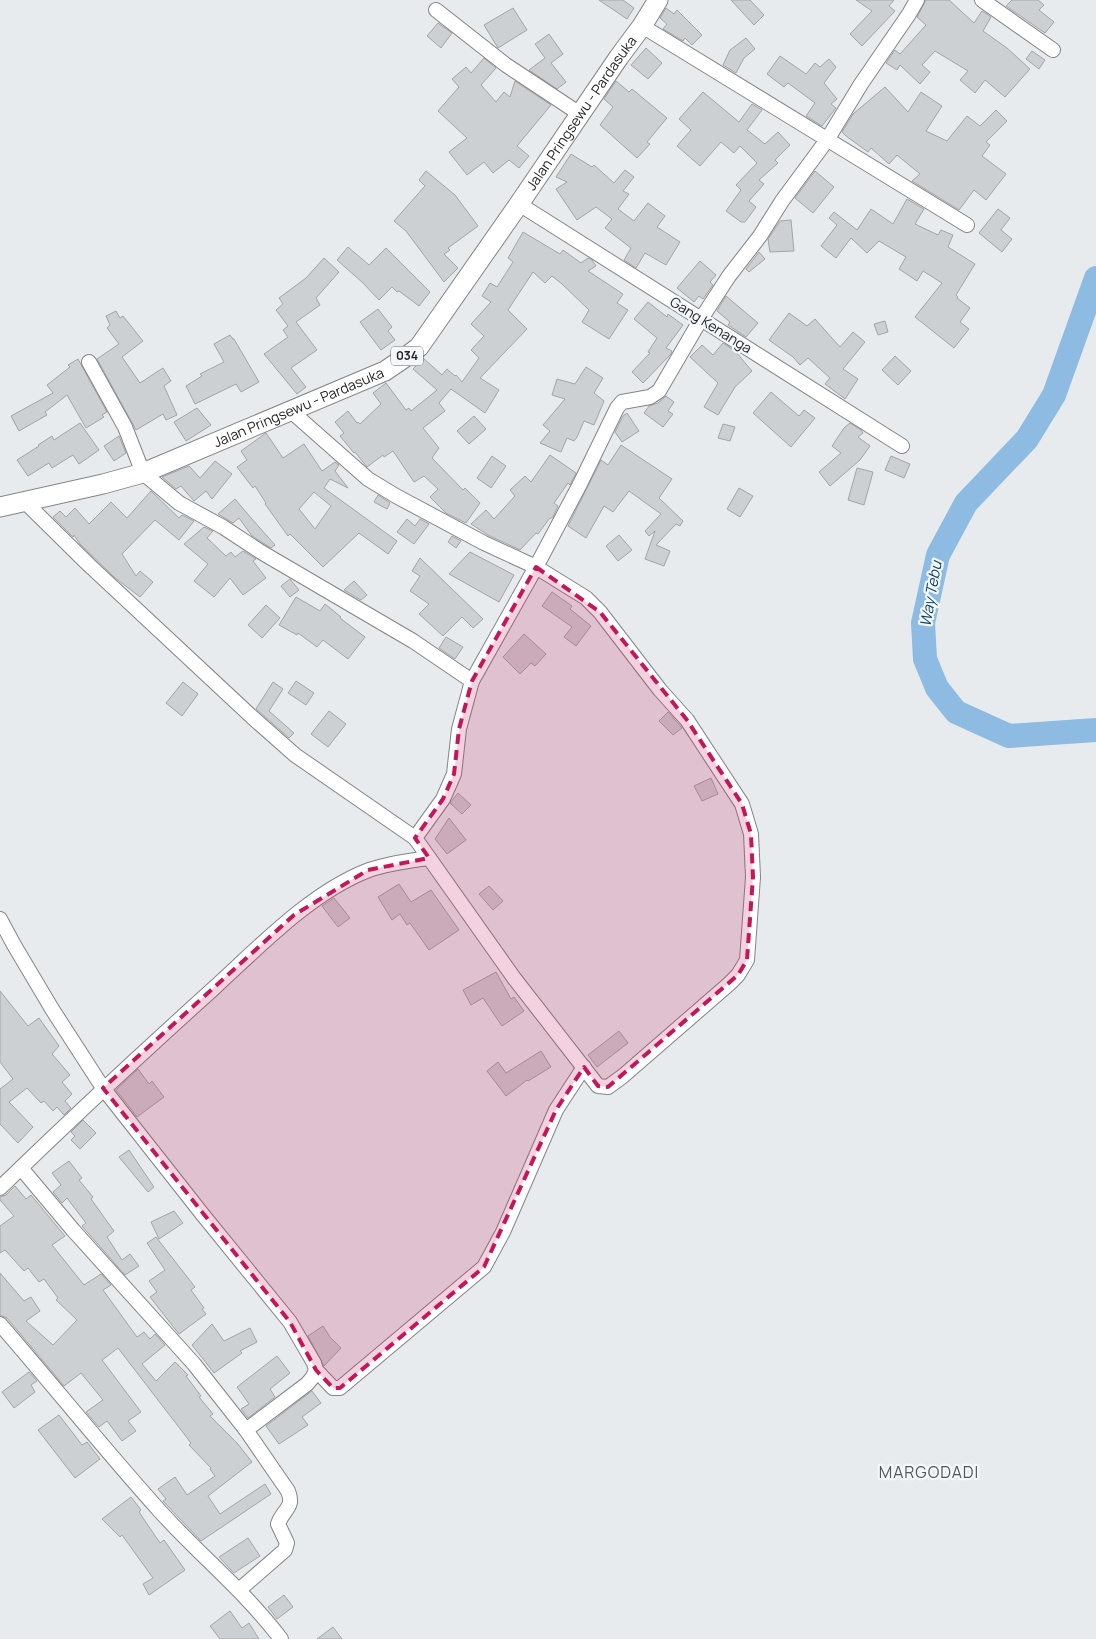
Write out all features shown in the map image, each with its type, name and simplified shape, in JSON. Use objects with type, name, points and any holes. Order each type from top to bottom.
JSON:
[{"type":"main road","name":"Jalan Pringsewu - Pardasuka","points":[[0,507],[143,473],[251,427],[292,412],[385,371],[407,356],[418,347],[520,204],[658,0]]},
{"type":"street","points":[[415,838],[443,799],[454,774],[459,729],[472,681],[536,567],[618,408],[622,402],[655,395],[729,276],[760,236],[782,201],[827,140],[861,84],[917,0]]},
{"type":"street","points":[[982,0],[1054,50]]},
{"type":"street","points":[[436,10],[506,65],[580,114]]},
{"type":"street","points":[[642,26],[966,225]]},
{"type":"street","name":"Gang Kenanga","points":[[520,204],[902,446]]},
{"type":"street","points":[[89,362],[125,426],[143,473],[179,503],[223,527],[261,552],[413,641],[472,681]]},
{"type":"street","points":[[25,502],[89,565],[295,755],[415,838],[514,978],[598,1086],[608,1087],[738,975],[747,960],[753,877],[751,834],[742,804],[687,720],[660,690],[600,612],[586,598],[536,567],[484,543],[375,483],[292,412]]},
{"type":"street","points":[[0,1188],[103,1088],[294,915],[336,887],[368,870],[395,862],[429,858]]},
{"type":"street","points":[[0,919],[47,1001],[103,1088],[290,1322],[314,1363],[316,1370],[333,1388],[340,1388],[484,1267],[503,1232],[556,1110],[584,1067]]},
{"type":"street","points":[[21,1168],[73,1230],[194,1364],[246,1430],[288,1491],[292,1499],[278,1524],[288,1543],[286,1550],[239,1590]]},
{"type":"street","points":[[0,1324],[159,1510],[239,1590],[281,1639]]},
{"type":"street","points":[[246,1430],[307,1384],[316,1370]]},
{"type":"highlighted area","points":[[536,567],[600,612],[687,720],[742,804],[751,834],[753,877],[747,960],[738,975],[608,1087],[598,1086],[584,1067],[556,1110],[484,1267],[340,1388],[333,1388],[316,1370],[290,1322],[103,1088],[294,915],[368,870],[429,858],[415,838],[443,799],[454,774],[459,729],[472,681]]},
{"type":"building","points":[[599,0],[623,0],[634,8],[627,19]]},
{"type":"building","points":[[731,0],[750,0],[764,15],[754,25]]},
{"type":"building","points":[[856,0],[894,0],[889,6],[895,11],[862,46],[850,34],[872,11]]},
{"type":"building","points":[[926,0],[949,0],[974,23],[982,11],[991,17],[983,31],[1007,48],[1030,69],[1005,97],[985,80],[975,93],[960,80],[968,71],[935,51],[922,65],[930,72],[920,84],[900,65],[897,70],[886,63],[895,50],[900,54],[926,25],[917,17]]},
{"type":"building","points":[[1012,0],[1038,0],[1044,5],[1039,10],[1054,22],[1045,33],[1006,6]]},
{"type":"building","points":[[513,8],[527,30],[498,48],[484,25]]},
{"type":"building","points":[[666,8],[674,14],[677,10],[702,35],[692,45],[685,38],[683,41],[663,29],[667,24],[660,18]]},
{"type":"building","points":[[438,23],[452,33],[441,48],[427,36]]},
{"type":"building","points":[[549,34],[563,54],[551,63],[566,82],[557,89],[529,70],[545,58],[535,44]]},
{"type":"building","points":[[746,38],[755,49],[744,58],[736,73],[723,65],[730,50]]},
{"type":"building","points":[[646,48],[662,63],[648,79],[631,65]]},
{"type":"building","points":[[1032,51],[1045,60],[1039,69],[1026,59]]},
{"type":"building","points":[[780,56],[806,74],[815,63],[820,67],[829,59],[836,67],[824,83],[837,99],[831,104],[836,108],[822,126],[806,116],[815,103],[788,83],[784,87],[767,74]]},
{"type":"building","points":[[484,58],[496,68],[481,85],[496,102],[504,92],[510,97],[515,81],[551,105],[517,146],[529,156],[519,168],[509,160],[493,173],[484,162],[467,175],[449,152],[467,138],[438,111],[459,87],[452,79],[466,67],[471,73]]},
{"type":"building","points":[[616,81],[629,92],[632,89],[667,118],[647,142],[650,144],[637,158],[600,125],[613,107],[604,99]]},
{"type":"building","points":[[885,87],[908,112],[921,92],[942,106],[926,131],[947,141],[967,116],[980,126],[996,110],[1007,121],[986,142],[990,145],[982,156],[1006,174],[986,200],[974,190],[959,210],[912,181],[920,174],[897,155],[889,164],[871,148],[868,152],[842,132],[853,114]]},
{"type":"building","points":[[703,92],[739,122],[752,104],[762,110],[747,130],[765,144],[778,132],[790,145],[775,160],[778,163],[759,180],[764,184],[749,201],[756,207],[745,222],[741,222],[726,211],[741,190],[736,185],[757,163],[740,146],[734,153],[721,142],[700,166],[677,146],[691,130],[679,119]]},
{"type":"building","points":[[571,154],[592,167],[594,165],[614,183],[625,170],[634,177],[623,191],[629,194],[618,209],[634,221],[648,203],[665,216],[657,227],[680,242],[666,265],[645,253],[636,268],[624,260],[631,248],[605,228],[612,219],[596,207],[577,220],[556,189],[567,182],[556,177]]},
{"type":"building","points":[[426,171],[455,195],[478,226],[448,248],[450,250],[444,254],[458,268],[444,282],[406,231],[394,221],[425,186],[419,180]]},
{"type":"building","points":[[815,171],[834,187],[813,213],[795,198]]},
{"type":"building","points":[[907,199],[924,209],[915,224],[938,235],[941,230],[953,235],[948,247],[975,264],[956,295],[957,298],[970,308],[960,322],[969,329],[954,348],[915,317],[942,283],[923,271],[917,281],[899,269],[906,257],[879,241],[867,253],[851,238],[836,258],[821,246],[837,225],[829,218],[834,212],[857,230],[871,209],[893,224]]},
{"type":"building","points":[[998,209],[1010,218],[1001,230],[1012,239],[1002,252],[979,233]]},
{"type":"building","points":[[791,220],[794,251],[770,252],[768,239],[780,221]]},
{"type":"building","points":[[523,232],[560,254],[563,250],[581,263],[588,258],[592,260],[596,266],[588,271],[623,294],[617,303],[628,310],[609,339],[582,322],[589,310],[562,284],[552,276],[545,283],[533,272],[508,310],[527,329],[480,378],[499,390],[485,413],[451,389],[439,403],[445,411],[423,428],[439,448],[432,458],[463,490],[465,488],[480,503],[466,523],[446,513],[430,497],[438,489],[424,476],[414,482],[393,451],[384,457],[383,455],[367,467],[340,436],[344,433],[335,422],[348,411],[357,423],[360,424],[381,404],[373,393],[386,383],[406,410],[409,408],[411,411],[437,390],[413,369],[423,358],[442,375],[447,369],[462,382],[479,358],[471,350],[484,336],[471,324],[491,302],[482,296],[490,283],[497,287],[513,262],[508,258]]},
{"type":"building","points":[[348,247],[369,265],[386,248],[430,292],[419,306],[392,287],[379,300],[337,260]]},
{"type":"building","points":[[759,252],[765,259],[749,272],[746,269]]},
{"type":"building","points":[[324,258],[339,272],[316,298],[320,305],[296,322],[317,350],[291,368],[306,387],[297,394],[264,354],[288,337],[283,330],[288,326],[276,310],[283,304],[279,298],[306,278]]},
{"type":"building","points":[[700,261],[716,275],[710,282],[713,285],[703,299],[699,296],[694,302],[677,288]]},
{"type":"building","points":[[726,296],[758,323],[746,337],[728,325],[730,322],[717,311]]},
{"type":"building","points":[[648,302],[667,317],[668,314],[683,325],[666,348],[672,351],[671,354],[643,383],[632,372],[650,353],[648,352],[657,338],[634,319]]},
{"type":"building","points":[[378,309],[392,327],[388,331],[395,340],[381,350],[360,322]]},
{"type":"building","points":[[116,311],[120,318],[123,316],[143,341],[122,357],[140,383],[163,368],[171,381],[164,386],[177,415],[166,420],[163,414],[136,430],[97,359],[119,344],[107,328],[110,325],[106,316]]},
{"type":"building","points":[[789,313],[807,326],[815,319],[840,347],[853,332],[865,342],[843,369],[858,379],[845,399],[825,384],[830,378],[808,358],[800,365],[793,357],[769,340]]},
{"type":"building","points":[[885,321],[888,332],[878,335],[874,324]]},
{"type":"building","points":[[230,335],[259,382],[241,392],[236,384],[195,404],[186,386],[202,376],[200,374],[224,362],[214,344]]},
{"type":"building","points":[[723,343],[735,351],[752,371],[735,387],[718,415],[704,407],[718,383],[690,357],[702,345],[713,355]]},
{"type":"building","points":[[895,356],[911,371],[898,385],[882,370]]},
{"type":"building","points":[[78,359],[107,412],[102,415],[104,417],[86,428],[67,395],[45,412],[47,415],[19,431],[11,416],[53,393],[47,385],[70,367],[68,365]]},
{"type":"building","points":[[586,367],[603,378],[594,393],[604,401],[594,425],[584,421],[577,437],[574,441],[567,438],[561,452],[540,443],[550,431],[543,425],[565,399],[552,395],[557,379],[575,384]]},
{"type":"building","points":[[771,392],[799,416],[804,410],[815,418],[791,447],[753,413]]},
{"type":"building","points":[[666,396],[674,402],[668,411],[673,414],[663,427],[644,413],[649,406],[658,403]]},
{"type":"building","points":[[197,408],[211,425],[186,441],[174,422]]},
{"type":"building","points":[[627,413],[639,431],[622,442],[615,432],[623,416]]},
{"type":"building","points":[[474,416],[486,429],[469,444],[457,431]]},
{"type":"building","points":[[80,423],[99,450],[79,464],[73,455],[52,468],[49,463],[28,476],[17,460],[52,436],[54,440]]},
{"type":"building","points":[[850,423],[861,430],[863,433],[858,437],[870,446],[860,460],[830,486],[819,472],[841,453],[832,446],[844,428]]},
{"type":"building","points":[[723,424],[735,427],[730,441],[718,438]]},
{"type":"building","points":[[266,433],[283,458],[304,444],[322,471],[335,462],[339,465],[335,471],[348,488],[330,479],[324,488],[397,541],[388,554],[359,533],[323,567],[290,534],[288,536],[265,504],[255,486],[253,488],[237,467],[247,460],[241,451]],"holes":[[[314,492],[331,506],[315,529],[299,509]]]},
{"type":"building","points":[[119,436],[126,453],[114,461],[104,446]]},
{"type":"building","points":[[621,445],[672,479],[659,498],[683,521],[680,526],[676,524],[656,545],[670,551],[664,566],[645,559],[655,531],[649,536],[645,531],[661,514],[629,491],[613,512],[604,506],[586,538],[568,526],[601,460],[608,465]]},
{"type":"building","points":[[550,455],[576,473],[570,485],[568,483],[554,503],[558,506],[553,517],[520,550],[488,535],[471,524],[486,510],[494,519],[515,496],[510,490],[525,476],[531,482]]},
{"type":"building","points":[[492,456],[506,466],[491,488],[477,478]]},
{"type":"building","points":[[891,456],[910,464],[904,478],[885,470]]},
{"type":"building","points":[[215,461],[232,474],[212,499],[206,491],[194,501],[181,486],[176,489],[162,477],[189,466],[200,478]]},
{"type":"building","points":[[857,468],[873,472],[864,505],[848,500]]},
{"type":"building","points":[[739,488],[753,496],[740,517],[727,509]]},
{"type":"building","points":[[151,491],[179,518],[182,515],[194,521],[179,540],[155,520],[122,554],[136,576],[140,571],[153,582],[140,597],[114,577],[80,544],[74,535],[73,537],[53,517],[60,511],[66,517],[75,508],[89,524],[111,502],[127,518]]},
{"type":"building","points":[[378,495],[390,503],[387,509],[374,502]]},
{"type":"building","points":[[235,499],[275,545],[271,548],[252,536],[239,518],[233,523],[218,514]]},
{"type":"building","points":[[407,519],[415,526],[420,519],[429,524],[414,544],[397,532]]},
{"type":"building","points":[[204,527],[213,531],[207,538],[226,556],[231,552],[235,557],[243,551],[256,559],[253,561],[266,578],[243,595],[230,578],[214,597],[194,581],[208,564],[184,544]]},
{"type":"building","points":[[619,535],[632,550],[618,561],[606,546]]},
{"type":"building","points":[[452,536],[461,541],[456,548],[448,542]]},
{"type":"building","points":[[470,552],[514,575],[499,602],[449,574]]},
{"type":"building","points":[[420,558],[483,619],[473,628],[462,617],[443,636],[419,614],[429,604],[410,591],[420,576],[412,571]]},
{"type":"building","points":[[290,579],[299,590],[290,597],[281,586]]},
{"type":"building","points":[[354,581],[367,595],[361,600],[344,590]]},
{"type":"building","points":[[552,592],[572,606],[570,609],[591,626],[576,646],[564,637],[572,627],[542,606]]},
{"type":"building","points":[[296,597],[320,611],[325,604],[365,637],[348,659],[323,640],[317,647],[298,633],[297,635],[279,625]]},
{"type":"building","points":[[266,605],[280,618],[262,638],[248,625]]},
{"type":"building","points":[[524,634],[546,654],[535,666],[531,663],[520,674],[503,657]]},
{"type":"building","points":[[446,637],[463,647],[455,659],[439,648]]},
{"type":"building","points":[[296,681],[314,693],[306,705],[288,693]]},
{"type":"building","points":[[183,682],[198,694],[182,716],[166,703]]},
{"type":"building","points":[[273,682],[283,689],[269,711],[294,733],[289,738],[256,709]]},
{"type":"building","points":[[329,711],[346,724],[328,747],[311,734]]},
{"type":"building","points":[[668,712],[682,728],[673,735],[659,721]]},
{"type":"building","points":[[711,778],[718,794],[702,801],[694,786]]},
{"type":"building","points":[[458,793],[471,805],[462,814],[450,803]]},
{"type":"building","points":[[449,818],[466,840],[447,854],[435,839]]},
{"type":"building","points":[[399,884],[411,902],[431,890],[459,930],[429,950],[410,923],[407,925],[400,914],[392,920],[378,897]]},
{"type":"building","points":[[489,886],[503,901],[493,910],[479,894]]},
{"type":"building","points":[[334,898],[350,918],[338,927],[322,906]]},
{"type":"building","points":[[496,972],[511,999],[514,997],[524,1011],[502,1026],[483,998],[471,1005],[463,990]]},
{"type":"building","points":[[0,991],[28,1026],[39,1018],[59,1046],[52,1054],[70,1075],[62,1082],[72,1094],[65,1101],[71,1108],[64,1115],[57,1107],[53,1111],[44,1101],[41,1103],[27,1088],[9,1102],[33,1127],[18,1143],[0,1124],[0,1089],[13,1079],[0,1062]]},
{"type":"building","points":[[619,1031],[628,1043],[597,1067],[588,1055]]},
{"type":"building","points":[[541,1051],[551,1067],[527,1080],[506,1096],[487,1071],[498,1062],[506,1073]]},
{"type":"building","points":[[138,1069],[149,1084],[152,1081],[164,1097],[137,1117],[116,1090]]},
{"type":"building","points":[[83,1120],[96,1133],[80,1149],[71,1140],[75,1136],[71,1132]]},
{"type":"building","points":[[129,1150],[154,1187],[148,1192],[119,1157]]},
{"type":"building","points":[[69,1161],[82,1178],[79,1180],[93,1197],[91,1199],[114,1231],[107,1237],[122,1260],[130,1254],[139,1266],[125,1275],[82,1226],[86,1223],[67,1198],[62,1203],[53,1192],[61,1185],[52,1173]]},
{"type":"building","points":[[15,1186],[26,1199],[31,1195],[65,1236],[52,1245],[84,1285],[101,1274],[111,1285],[103,1290],[137,1337],[144,1332],[150,1339],[155,1334],[165,1345],[142,1364],[156,1381],[175,1362],[188,1375],[186,1376],[201,1396],[199,1397],[213,1414],[210,1416],[237,1443],[252,1462],[208,1496],[220,1514],[265,1484],[271,1494],[201,1541],[163,1501],[166,1499],[158,1489],[175,1477],[187,1495],[215,1476],[211,1468],[189,1445],[191,1443],[118,1348],[102,1360],[141,1412],[128,1421],[136,1431],[122,1441],[107,1421],[99,1427],[86,1412],[103,1400],[81,1373],[64,1386],[7,1318],[0,1315],[0,1273],[24,1301],[31,1297],[40,1311],[26,1321],[53,1345],[77,1320],[56,1300],[58,1298],[44,1279],[39,1282],[28,1268],[24,1271],[5,1250],[0,1253],[0,1226],[14,1216],[0,1200],[0,1197],[6,1195]]},
{"type":"building","points":[[174,1211],[183,1223],[159,1239],[151,1222]]},
{"type":"building","points":[[156,1237],[195,1287],[191,1290],[206,1314],[179,1334],[150,1297],[157,1292],[149,1281],[165,1270],[147,1243]]},
{"type":"building","points":[[212,1324],[224,1341],[250,1328],[257,1342],[240,1351],[242,1353],[214,1373],[192,1345]]},
{"type":"building","points":[[323,1326],[330,1337],[341,1348],[324,1366],[308,1336]]},
{"type":"building","points":[[277,1356],[290,1373],[270,1389],[275,1397],[248,1418],[241,1409],[249,1404],[237,1387]]},
{"type":"building","points":[[29,1372],[37,1381],[31,1385],[35,1392],[14,1408],[2,1392]]},
{"type":"building","points":[[312,1391],[321,1403],[302,1417],[308,1425],[279,1444],[266,1426]]},
{"type":"building","points":[[59,1415],[82,1445],[87,1442],[100,1459],[75,1478],[38,1430]]},
{"type":"building","points":[[131,1497],[141,1510],[139,1512],[160,1543],[164,1540],[185,1570],[149,1595],[143,1584],[153,1578],[122,1535],[120,1537],[102,1519]]},
{"type":"building","points":[[248,1538],[260,1556],[234,1573],[219,1557]]},
{"type":"building","points":[[284,1595],[293,1607],[277,1619],[268,1607]]},
{"type":"building","points":[[230,1611],[242,1628],[249,1623],[259,1639],[220,1639],[210,1626]]},
{"type":"building","points":[[333,1627],[342,1639],[317,1639]]},
{"type":"waterway","name":"Way Tebu","points":[[1096,278],[1054,395],[1027,439],[966,503],[938,555],[923,623],[925,659],[937,688],[956,712],[1009,736],[1096,730]]},
{"type":"district","name":"MARGODADI","points":[[929,1472]]}]
